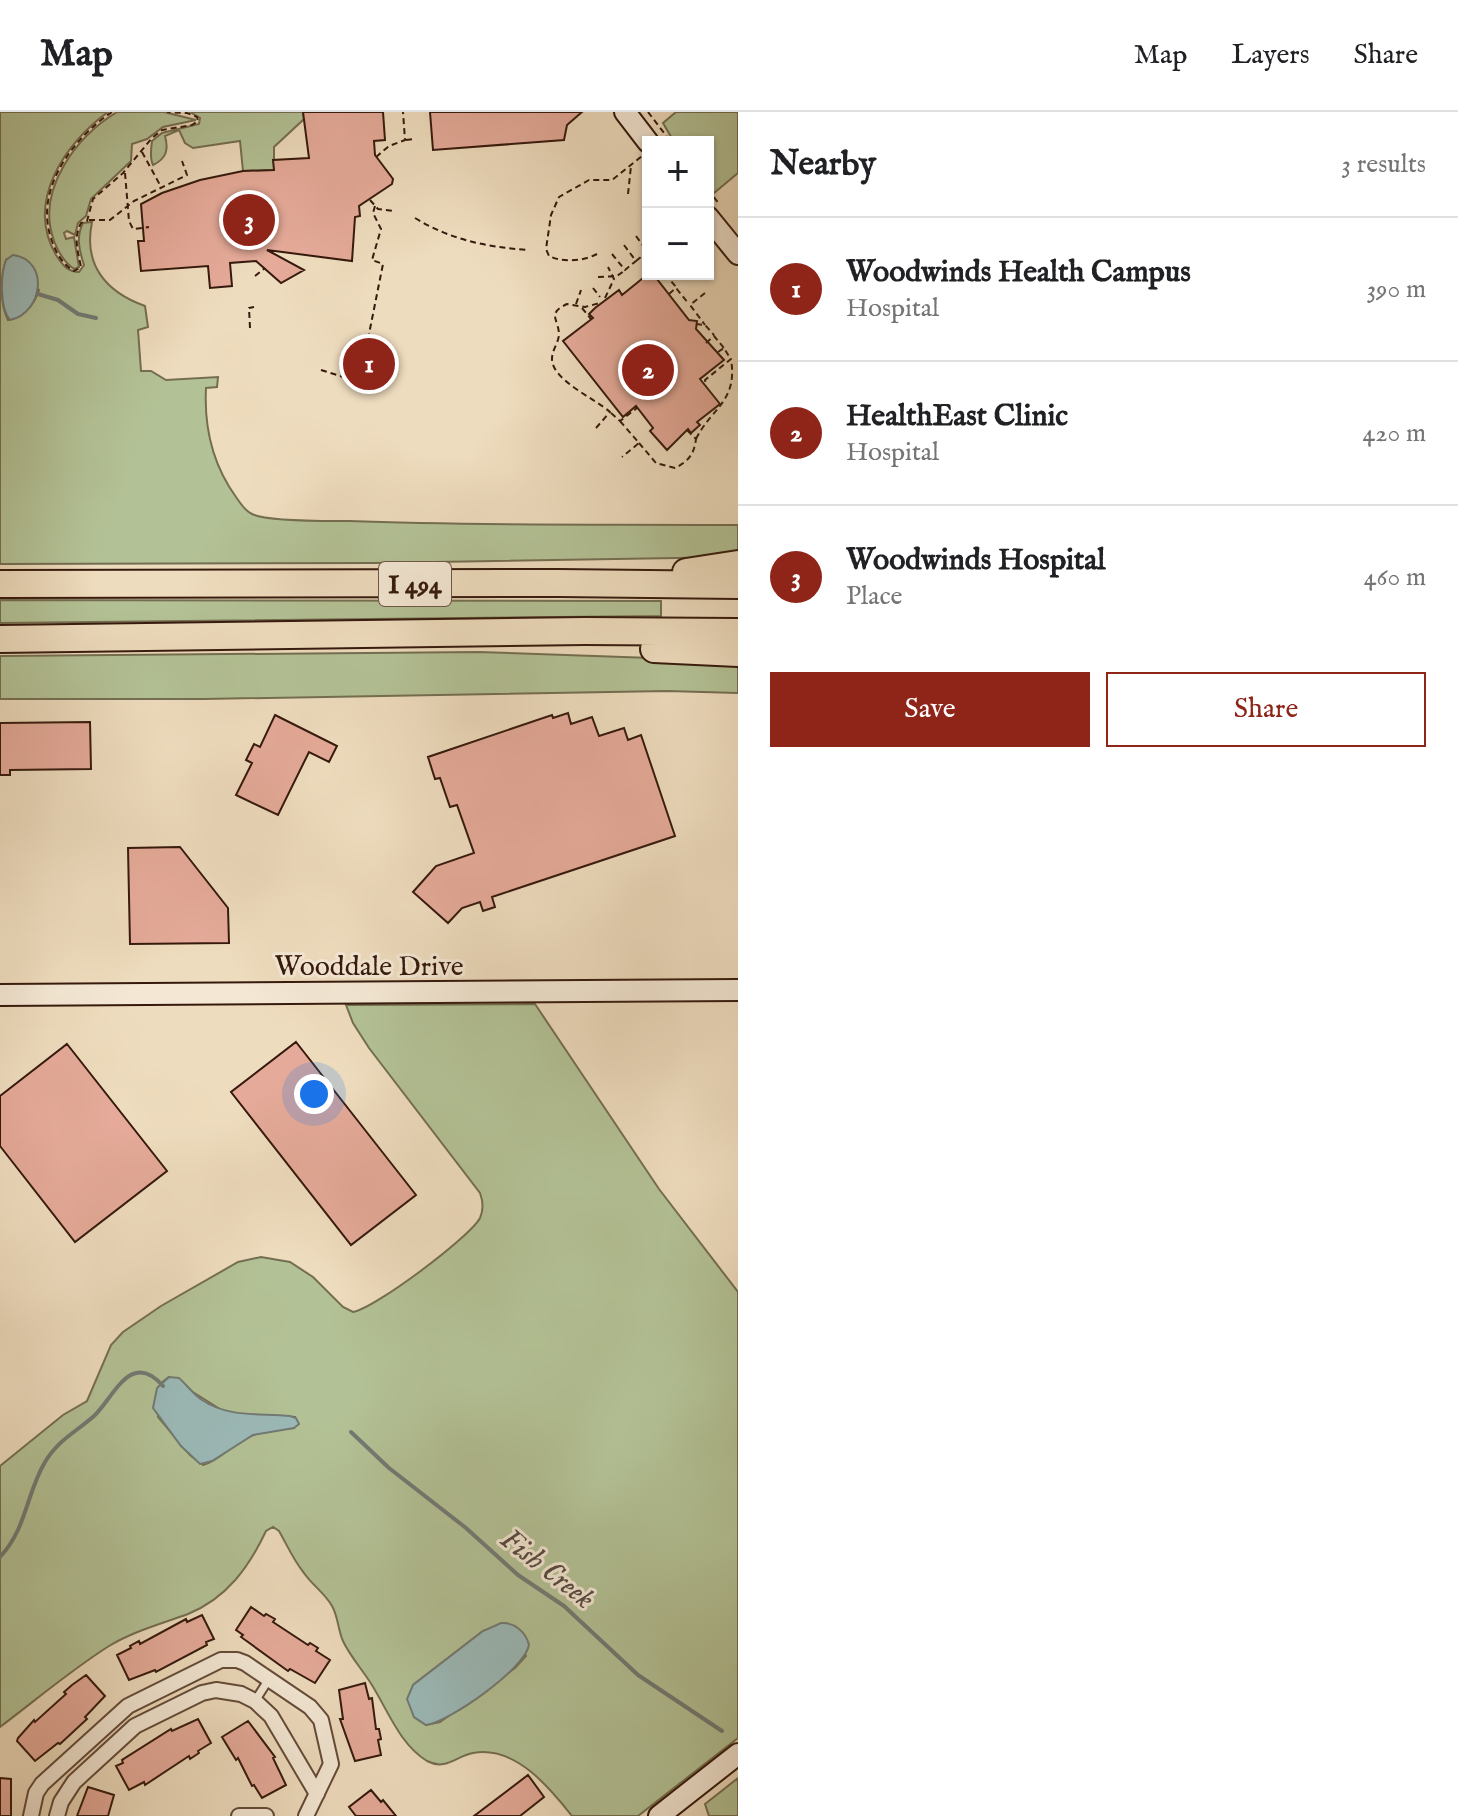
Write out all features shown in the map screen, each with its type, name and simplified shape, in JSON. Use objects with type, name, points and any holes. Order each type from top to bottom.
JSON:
[{"type":"highway","points":[[610,585],[738,564]]},
{"type":"highway","name":"I 494","points":[[0,584],[738,585]]},
{"type":"highway","points":[[585,631],[649,648],[738,653]]},
{"type":"highway","name":"I 494","points":[[0,639],[585,631],[738,632]]},
{"type":"street","points":[[625,112],[642,142]]},
{"type":"street","points":[[714,224],[738,254]]},
{"type":"street","name":"Wooddale Drive","points":[[0,995],[738,990]]},
{"type":"street","points":[[31,1816],[36,1793],[128,1706],[221,1660],[230,1659],[245,1663],[269,1679],[310,1707],[321,1720],[331,1764],[306,1816]]},
{"type":"street","points":[[57,1816],[67,1791],[135,1726],[187,1700],[216,1690],[241,1694],[255,1701],[271,1716],[317,1794]]},
{"type":"street","points":[[659,1816],[738,1754]]},
{"type":"street","points":[[239,1816],[266,1816]]},
{"type":"lane","points":[[255,1701],[269,1679]]},
{"type":"lane","points":[[178,1681],[187,1700]]},
{"type":"lane","points":[[70,1758],[84,1772]]},
{"type":"path","points":[[112,112],[71,150],[47,202],[46,217],[51,240],[64,263],[74,271],[81,267],[76,246],[79,226],[87,221],[109,221],[160,186],[187,175],[182,161]]},
{"type":"path","points":[[87,221],[93,199],[124,172],[162,130],[192,125],[198,121],[197,117],[187,113],[167,112]]},
{"type":"path","points":[[403,112],[405,140]]},
{"type":"path","points":[[648,112],[666,136]]},
{"type":"path","points":[[376,157],[389,146],[415,139]]},
{"type":"path","points":[[141,151],[160,186]]},
{"type":"path","points":[[597,254],[582,260],[550,257],[546,249],[552,210],[559,197],[568,191],[589,180],[612,180],[642,153]]},
{"type":"path","points":[[628,194],[631,165]]},
{"type":"path","points":[[124,172],[130,225],[133,229],[149,227]]},
{"type":"path","points":[[370,200],[383,211],[394,211]]},
{"type":"path","points":[[321,370],[356,381],[383,264],[372,260],[381,229],[373,213],[375,206]]},
{"type":"path","points":[[415,218],[443,234],[469,242],[528,250]]},
{"type":"path","points":[[636,236],[642,244]]},
{"type":"path","points":[[624,245],[636,261]]},
{"type":"path","points":[[612,254],[625,270]]},
{"type":"path","points":[[598,277],[614,276],[642,256]]},
{"type":"path","points":[[605,298],[612,289],[614,276],[608,267]]},
{"type":"path","points":[[255,276],[265,268]]},
{"type":"path","points":[[600,303],[567,304],[555,312],[559,335],[552,354],[556,372],[620,421],[656,463],[672,468],[688,460],[702,429],[721,410],[732,392],[735,374],[724,348],[670,280]]},
{"type":"path","points":[[593,288],[600,297]]},
{"type":"path","points":[[669,294],[676,288]]},
{"type":"path","points":[[578,306],[581,290]]},
{"type":"path","points":[[690,305],[705,293]]},
{"type":"path","points":[[578,306],[591,319]]},
{"type":"path","points":[[250,328],[249,308],[254,307]]},
{"type":"path","points":[[696,324],[705,325]]},
{"type":"path","points":[[559,335],[565,337]]},
{"type":"path","points":[[706,343],[714,336]]},
{"type":"path","points":[[718,352],[724,348]]},
{"type":"path","points":[[706,386],[704,380],[731,359]]},
{"type":"path","points":[[620,421],[637,408]]},
{"type":"path","points":[[596,428],[610,412]]},
{"type":"path","points":[[687,430],[696,439]]},
{"type":"path","points":[[622,457],[639,443]]},
{"type":"green space","points":[[0,112],[108,112],[77,140],[54,175],[47,195],[45,215],[48,235],[63,264],[71,271],[79,272],[84,265],[79,244],[81,228],[83,223],[92,222],[91,251],[100,275],[119,293],[145,306],[148,327],[138,330],[141,371],[151,371],[166,380],[218,377],[217,387],[206,388],[206,417],[211,445],[221,472],[249,513],[260,517],[313,521],[738,525],[738,557],[374,563],[0,564]],"holes":[[[6,260],[39,290],[28,310],[8,320],[2,290]]]},
{"type":"green space","points":[[117,112],[164,112],[196,120],[163,127],[147,139],[132,144],[131,161],[91,199],[75,235],[67,231],[64,233],[66,239],[74,237],[79,267],[74,269],[61,255],[53,238],[49,220],[50,201],[55,183],[75,150],[87,135]]},
{"type":"green space","points":[[190,112],[303,112],[304,119],[274,147],[274,170],[243,171],[240,141],[193,148],[185,143],[179,130],[165,136],[165,154],[153,165],[152,141],[162,133],[199,124],[200,118]]},
{"type":"green space","points":[[676,112],[738,112],[738,173],[714,193],[714,136],[671,136],[663,123]]},
{"type":"green space","points":[[0,600],[661,601],[661,616],[0,623]]},
{"type":"green space","points":[[479,652],[738,661],[738,693],[667,691],[204,699],[0,699],[0,656]]},
{"type":"green space","points":[[535,1004],[659,1189],[738,1292],[738,1738],[638,1816],[572,1816],[530,1771],[503,1756],[488,1752],[473,1753],[451,1762],[434,1764],[417,1754],[401,1735],[346,1646],[329,1601],[300,1568],[279,1531],[273,1527],[266,1531],[235,1580],[214,1599],[188,1614],[109,1646],[0,1727],[0,1466],[63,1415],[87,1401],[111,1345],[123,1332],[161,1306],[238,1262],[261,1257],[290,1262],[313,1277],[343,1307],[353,1312],[380,1299],[421,1271],[480,1218],[483,1205],[480,1193],[369,1048],[346,1005]],"holes":[[[169,1377],[223,1411],[295,1417],[294,1428],[248,1437],[214,1461],[203,1465],[190,1455],[158,1417],[161,1383]],[[506,1623],[526,1656],[515,1668],[440,1722],[426,1725],[414,1717],[413,1685],[483,1631]]]},
{"type":"green space","points":[[738,1778],[738,1816],[709,1816],[705,1804]]},
{"type":"water","points":[[13,255],[33,266],[38,287],[30,308],[10,320],[4,308],[2,283],[6,260]]},
{"type":"water","points":[[169,1377],[179,1378],[202,1400],[223,1410],[290,1416],[296,1418],[299,1424],[294,1428],[253,1435],[212,1461],[200,1464],[181,1446],[153,1408],[157,1388]]},
{"type":"water","points":[[501,1623],[519,1629],[529,1645],[514,1667],[485,1693],[437,1722],[426,1725],[414,1717],[407,1699],[413,1685],[483,1631]]},
{"type":"building","points":[[303,112],[383,112],[385,140],[374,141],[375,155],[393,179],[392,184],[359,206],[360,216],[355,217],[352,261],[267,250],[304,270],[281,283],[256,261],[230,263],[232,286],[210,288],[208,266],[141,271],[138,241],[144,241],[141,204],[200,180],[243,171],[274,170],[273,160],[309,158]]},
{"type":"building","points":[[430,112],[582,112],[567,125],[564,140],[433,150]]},
{"type":"building","points":[[642,279],[658,280],[689,320],[697,321],[696,329],[724,360],[700,379],[720,404],[697,422],[700,425],[691,433],[688,429],[667,450],[650,431],[653,428],[636,406],[623,417],[563,341],[593,318],[589,314],[595,308],[619,290],[622,295]]},
{"type":"building","points":[[568,713],[571,724],[592,717],[599,736],[624,728],[628,740],[641,735],[675,836],[492,897],[495,907],[483,911],[480,902],[462,908],[448,923],[413,892],[436,866],[474,853],[457,805],[450,807],[440,778],[435,779],[428,757],[552,715],[553,718]]},
{"type":"building","points":[[275,715],[337,746],[329,762],[309,752],[278,815],[236,795],[252,763],[246,760],[254,744],[260,747]]},
{"type":"building","points":[[90,722],[91,769],[10,770],[10,775],[0,775],[0,723]]},
{"type":"building","points":[[180,847],[228,908],[229,943],[130,944],[128,848]]},
{"type":"building","points":[[296,1042],[416,1195],[351,1245],[231,1092]]},
{"type":"building","points":[[67,1044],[167,1171],[75,1242],[0,1146],[0,1096]]},
{"type":"building","points":[[251,1607],[275,1619],[273,1622],[308,1645],[310,1643],[318,1648],[316,1651],[330,1660],[315,1683],[290,1669],[288,1671],[241,1637],[243,1635],[236,1630]]},
{"type":"building","points":[[202,1615],[214,1639],[156,1672],[129,1680],[117,1655],[139,1641],[140,1644],[186,1619],[187,1622]]},
{"type":"building","points":[[86,1675],[105,1696],[85,1717],[87,1719],[60,1744],[35,1761],[17,1741],[18,1738],[34,1720],[66,1694],[64,1692]]},
{"type":"building","points":[[365,1683],[369,1699],[372,1698],[376,1729],[379,1729],[381,1755],[355,1761],[340,1719],[343,1719],[339,1690]]},
{"type":"building","points":[[198,1719],[211,1743],[145,1785],[144,1782],[129,1790],[116,1766],[171,1729]]},
{"type":"building","points":[[248,1721],[275,1757],[286,1785],[262,1798],[222,1737]]},
{"type":"building","points":[[528,1775],[544,1797],[520,1816],[474,1816]]},
{"type":"building","points":[[0,1778],[11,1779],[11,1816],[0,1816]]},
{"type":"building","points":[[88,1787],[114,1795],[108,1816],[77,1816]]},
{"type":"building","points":[[371,1790],[396,1816],[356,1816],[349,1807]]},
{"type":"waterway","points":[[38,294],[58,300],[78,314],[96,318]]},
{"type":"waterway","name":"Fish Creek","points":[[0,1557],[16,1534],[39,1474],[56,1448],[94,1416],[116,1388],[132,1374],[142,1372],[163,1386]]},
{"type":"waterway","name":"Fish Creek","points":[[351,1432],[389,1468],[466,1528],[518,1575],[564,1606],[638,1675],[722,1731]]},
{"type":"place","name":"Woodwinds Hospital","points":[[249,220]]},
{"type":"place","name":"Woodwinds Health Campus","points":[[369,364]]},
{"type":"place","name":"HealthEast Clinic","points":[[648,370]]}]
